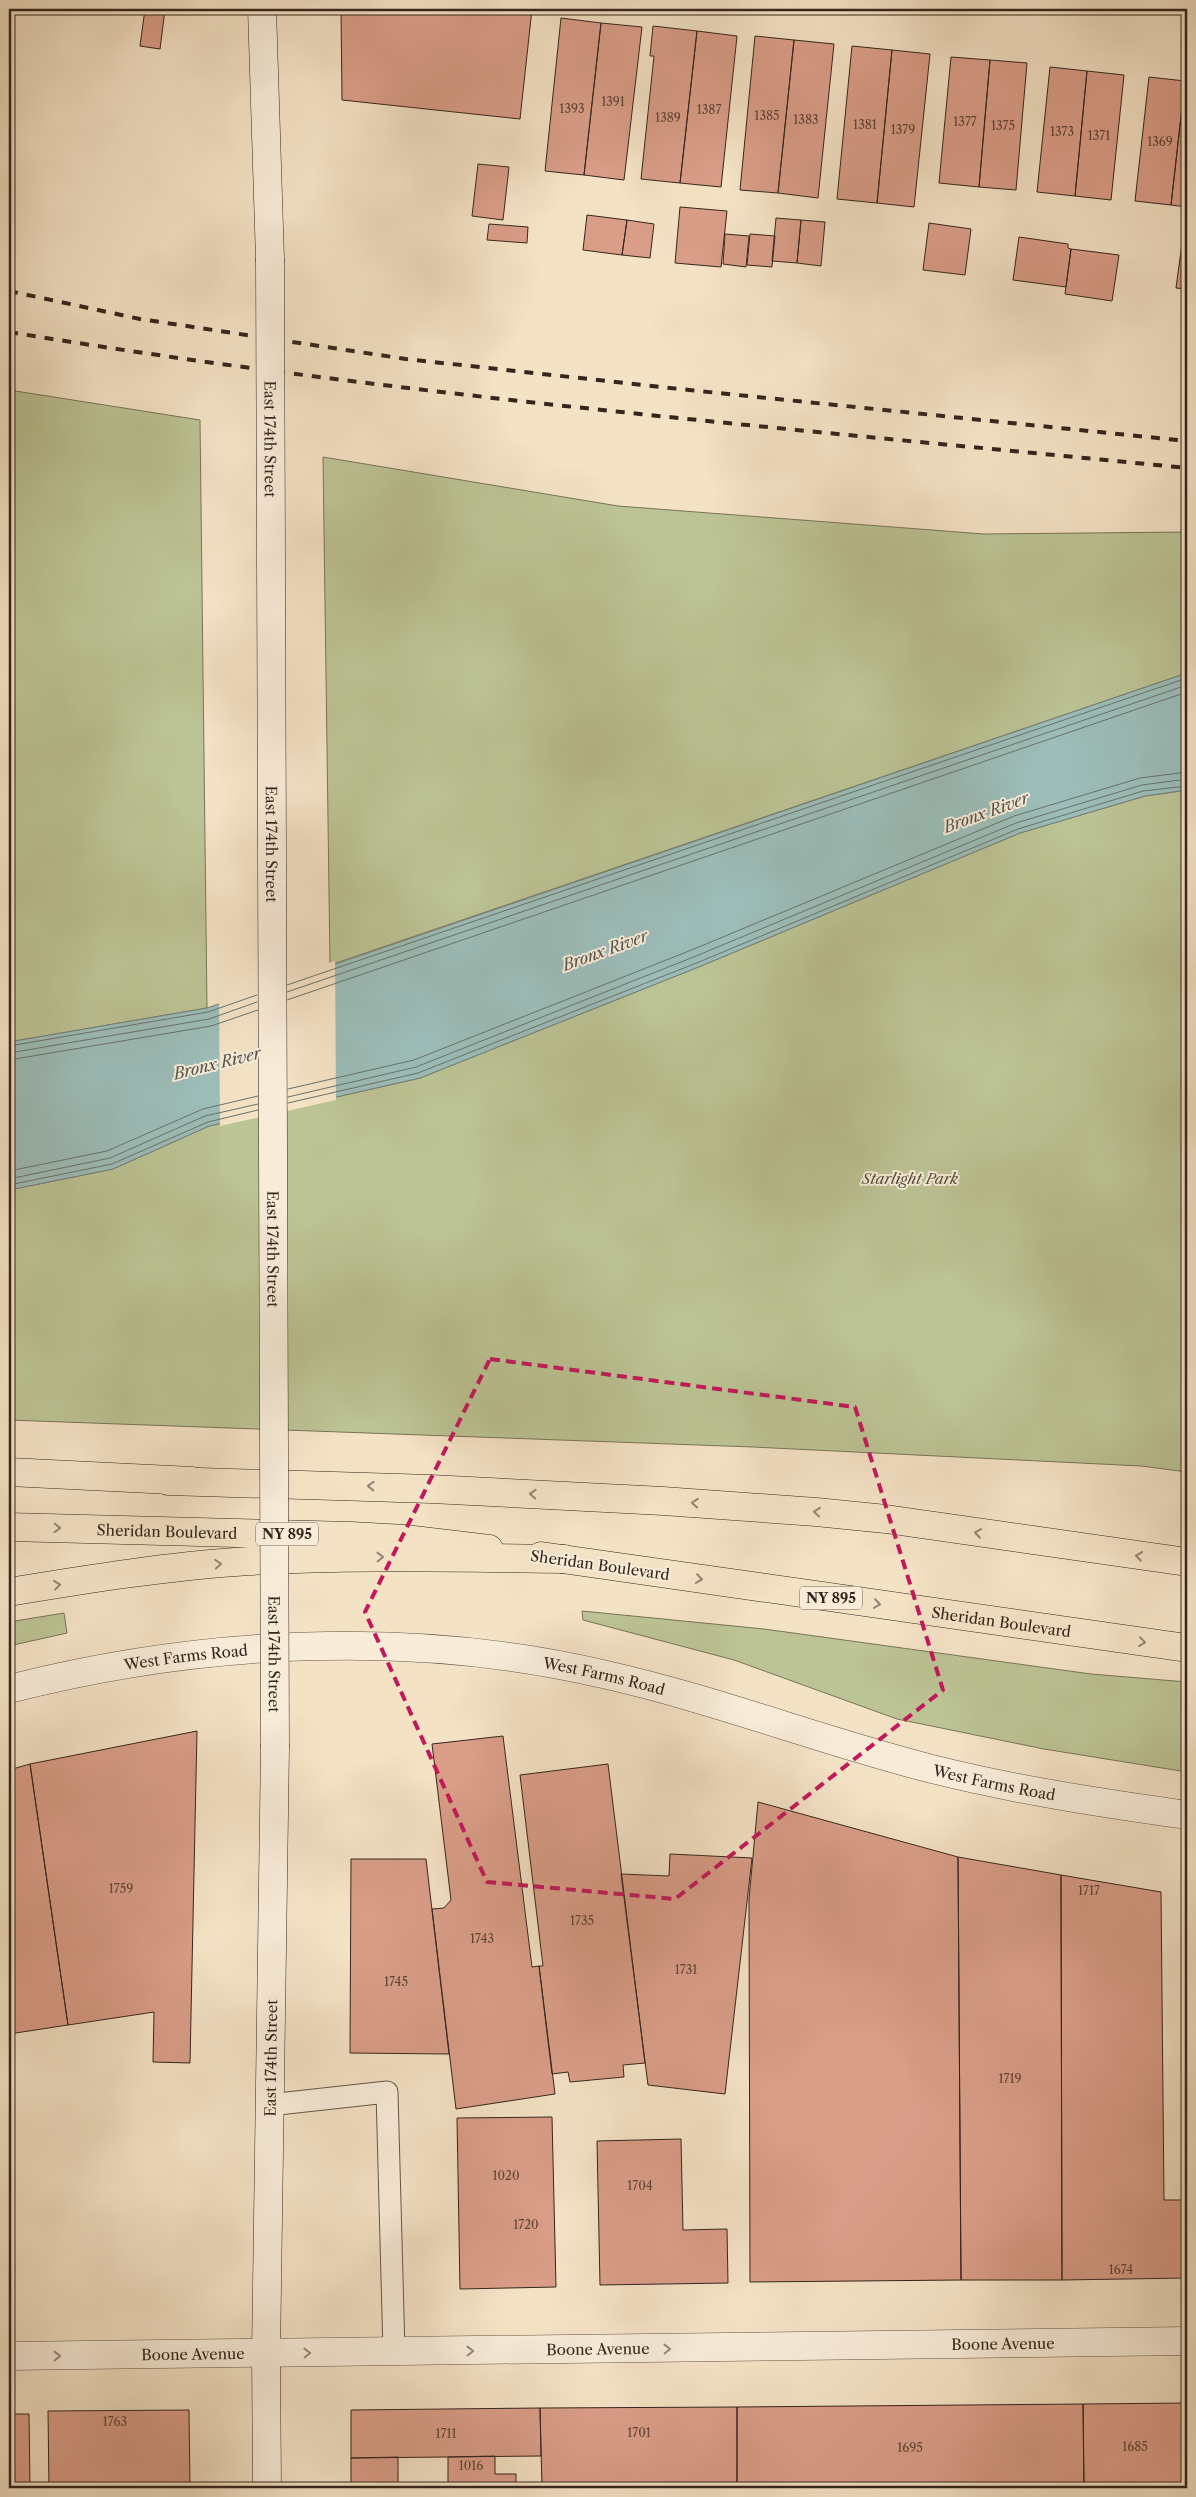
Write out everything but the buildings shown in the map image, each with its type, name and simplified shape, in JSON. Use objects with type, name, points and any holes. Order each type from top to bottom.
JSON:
[{"type":"main road","name":"East 174th Street","points":[[262,9],[270,259],[275,1747],[266,2354],[267,2488]]},
{"type":"main road","points":[[9,1472],[192,1481],[431,1489],[664,1501],[816,1512],[886,1519],[1187,1562]]},
{"type":"main road","points":[[9,1482],[192,1481]]},
{"type":"main road","name":"Sheridan Boulevard","points":[[9,1527],[360,1536],[458,1544],[1187,1648]]},
{"type":"main road","points":[[9,1592],[146,1572],[249,1561],[407,1556],[564,1559]]},
{"type":"main road","name":"West Farms Road","points":[[9,1689],[108,1667],[233,1650],[350,1647],[458,1652],[605,1674],[700,1699],[847,1746],[951,1773],[1105,1804],[1187,1815]]},
{"type":"main road","name":"Boone Avenue","points":[[9,2356],[1187,2341]]},
{"type":"lane","points":[[269,2105],[387,2092],[394,2352]]},
{"type":"highlighted area","points":[[490,1359],[855,1407],[943,1690],[675,1899],[487,1882],[365,1612]]},
{"type":"green space","points":[[9,390],[200,420],[207,1008],[9,1042]]},
{"type":"green space","points":[[323,457],[618,506],[984,534],[1187,532],[1187,673],[330,965]]},
{"type":"green space","name":"Starlight Park","points":[[1187,790],[1187,1472],[1141,1466],[753,1447],[9,1420],[9,1190],[113,1169],[209,1126],[420,1078],[701,966],[1020,833],[1145,796]]},
{"type":"green space","points":[[582,1611],[764,1629],[1091,1674],[1187,1682],[1187,1772],[1044,1749],[897,1719],[734,1660],[583,1620]]},
{"type":"green space","points":[[64,1613],[67,1633],[9,1646],[9,1622]]},
{"type":"water","name":"Bronx River","points":[[1187,673],[1187,790],[1145,796],[1020,833],[701,966],[420,1078],[209,1126],[113,1169],[9,1190],[9,1042],[207,1008]]},
{"type":"pier","points":[[335,961],[336,1100],[220,1126],[219,1001]]},
{"type":"railway","points":[[9,291],[140,319],[406,359],[1187,441]]},
{"type":"railway","points":[[9,332],[155,355],[449,393],[744,425],[1187,468]]}]
